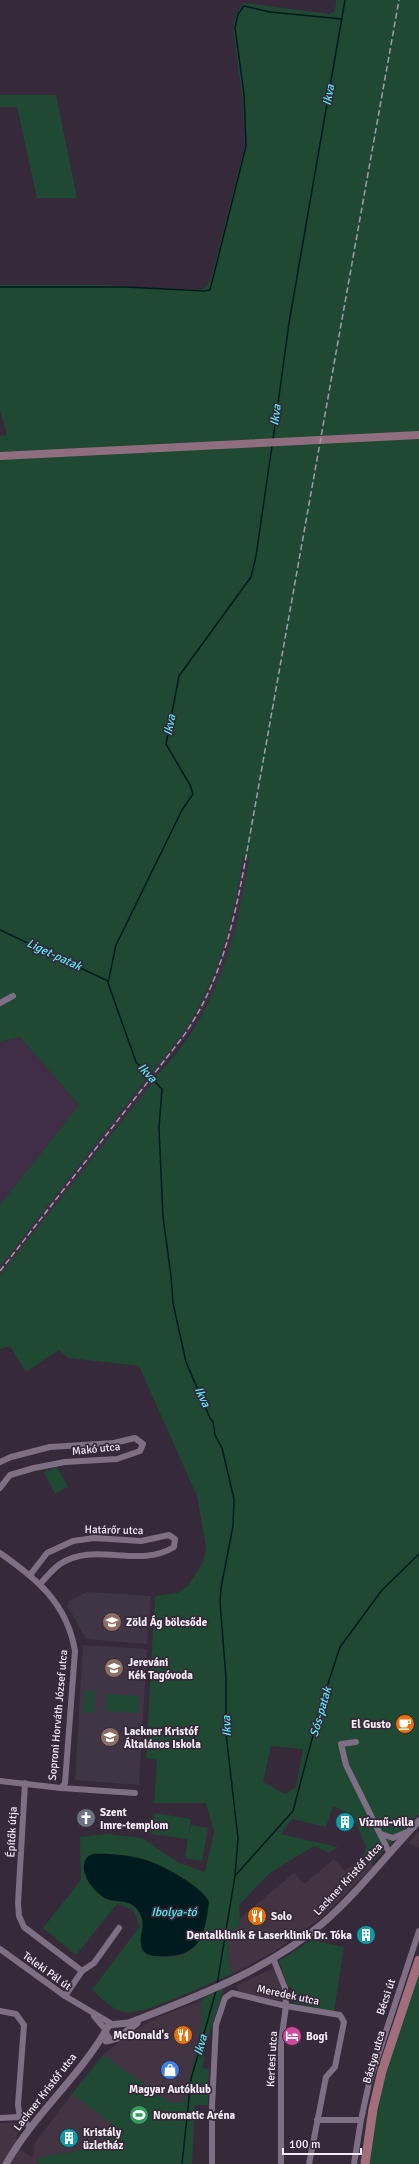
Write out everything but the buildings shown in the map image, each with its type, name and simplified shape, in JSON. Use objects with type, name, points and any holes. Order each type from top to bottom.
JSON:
[{"type":"main road","points":[[0,456],[419,435]]},
{"type":"main road","name":"Bástya utca","points":[[365,2164],[372,2109],[382,2071],[419,1960]]},
{"type":"street","points":[[0,1003],[13,996]]},
{"type":"street","name":"Makó utca","points":[[0,1462],[11,1457],[60,1446],[114,1443],[135,1438],[143,1444],[140,1451],[124,1457],[57,1464],[10,1475],[0,1488]]},
{"type":"street","name":"Határőr utca","points":[[30,1575],[47,1553],[73,1540],[94,1538],[141,1541],[169,1535],[173,1536],[175,1539],[174,1547],[167,1552],[146,1557],[91,1555],[71,1558],[51,1571],[41,1583]]},
{"type":"street","name":"Soproni Horváth József utca","points":[[0,1553],[41,1583],[62,1613],[72,1636],[75,1651],[65,1783],[61,1788]]},
{"type":"street","points":[[356,1742],[341,1744],[346,1765],[389,1852]]},
{"type":"street","points":[[0,1781],[61,1788],[135,1793]]},
{"type":"street","name":"Építők útja","points":[[25,1783],[18,1903],[19,1916],[27,1930],[82,1971]]},
{"type":"street","name":"Lackner Kristóf utca","points":[[6,2164],[30,2127],[89,2054],[105,2030],[114,2024],[128,2023],[220,1986],[273,1958],[324,1922],[346,1902],[389,1852],[419,1821]]},
{"type":"street","points":[[381,1834],[393,1838],[409,1831]]},
{"type":"street","points":[[65,1996],[82,1971],[94,1963],[119,1928]]},
{"type":"street","name":"Bécsi út","points":[[354,2164],[360,2120],[380,2046],[419,1931]]},
{"type":"street","name":"Teleki Pál út","points":[[0,1949],[83,2008]]},
{"type":"street","name":"Kertesi utca","points":[[273,1958],[285,1988],[286,2006],[281,2042],[281,2164]]},
{"type":"street","name":"Meredek utca","points":[[212,2164],[212,2108],[216,2024],[225,1998],[232,1993],[286,2006],[340,2015],[344,2022],[335,2067],[326,2077],[317,2120]]},
{"type":"street","points":[[83,2008],[120,2028],[120,2035]]},
{"type":"street","points":[[83,2008],[98,2020],[109,2039]]},
{"type":"street","points":[[0,2011],[16,2014],[19,2016],[24,2025],[18,2105],[20,2117],[30,2127]]},
{"type":"street","name":"Lackner Kristóf utca","points":[[89,2054],[109,2039],[118,2038],[130,2027],[161,2011]]},
{"type":"street","points":[[0,2118],[20,2117]]},
{"type":"street","points":[[309,2164],[317,2120],[360,2120]]},
{"type":"shaded area","points":[[243,857],[249,858],[240,911],[222,974],[198,1021],[155,1077],[151,1073],[184,1032],[196,1012],[215,970],[230,924]]},
{"type":"shaded area","points":[[20,1037],[79,1105],[0,1205],[0,1042]]},
{"type":"shaded area","points":[[146,1079],[152,1083],[0,1275],[0,1267]]},
{"type":"shaded area","name":"Zöld Ág bölcsőde","points":[[87,1592],[151,1596],[147,1644],[86,1639],[67,1605],[70,1604],[68,1601]]},
{"type":"shaded area","name":"Lackner Kristóf Általános Iskola","points":[[83,1645],[147,1649],[139,1785],[75,1780]]},
{"type":"shaded area","points":[[419,1831],[419,1848],[408,1843]]},
{"type":"shaded area","points":[[363,1857],[374,1866],[320,1919],[275,1951],[232,1974],[228,1955],[230,1933],[240,1924],[240,1918],[294,1873],[304,1884],[334,1859],[345,1871]]},
{"type":"shaded area","points":[[274,1968],[282,1987],[281,2001],[239,1992],[236,1986]]},
{"type":"shaded area","points":[[201,2001],[202,2021],[185,2103],[171,2103],[103,2055],[135,2030],[156,2018]]},
{"type":"shaded area","points":[[72,2094],[115,2125],[99,2147],[37,2158],[38,2164],[0,2164],[0,2123],[17,2123],[19,2128],[16,2137],[21,2150],[33,2158],[34,2144]]},
{"type":"green space","points":[[336,0],[419,0],[419,1814],[371,1864],[363,1857],[366,1847],[352,1815],[333,1806],[326,1827],[292,1819],[281,1834],[338,1847],[329,1853],[314,1846],[270,1873],[239,1905],[240,1924],[230,1934],[228,1955],[232,1974],[159,2005],[144,2010],[122,2012],[110,2005],[92,1990],[140,1926],[133,1910],[117,1904],[76,1955],[43,1928],[81,1880],[80,1837],[106,1834],[142,1838],[179,1863],[205,1872],[214,1832],[206,1803],[154,1803],[157,1760],[146,1758],[155,1596],[177,1593],[188,1586],[203,1562],[206,1547],[197,1496],[139,1366],[69,1358],[59,1350],[26,1372],[10,1346],[0,1349],[0,1275],[152,1083],[146,1079],[0,1267],[0,1205],[79,1105],[20,1037],[0,1042],[0,436],[7,435],[0,410],[0,285],[101,285],[200,290],[205,288],[211,279],[245,145],[242,94],[233,29],[236,14],[244,3],[329,14],[335,11]],"holes":[[[243,857],[249,858],[244,889],[230,948],[220,976],[194,1029],[155,1077],[151,1073],[186,1028],[214,975],[232,917]],[[271,1746],[303,1749],[296,1787],[285,1794],[263,1782]],[[122,1856],[158,1865],[182,1877],[202,1893],[209,1902],[205,1920],[197,1941],[185,1954],[163,1957],[147,1955],[141,1942],[143,1922],[134,1906],[104,1898],[88,1882]]]},
{"type":"green space","points":[[0,95],[56,95],[77,198],[37,198],[17,107],[0,107]]},
{"type":"green space","points":[[57,1467],[68,1487],[55,1494],[44,1472]]},
{"type":"green space","points":[[85,1690],[95,1691],[94,1713],[83,1712]]},
{"type":"green space","points":[[107,1694],[139,1696],[138,1713],[106,1711]]},
{"type":"green space","points":[[155,1813],[191,1819],[188,1837],[191,1825],[208,1828],[202,1861],[185,1858],[188,1839],[151,1834]]},
{"type":"green space","points":[[312,1940],[344,1947],[334,2012],[291,2002],[293,1990],[287,1984],[279,1961]]},
{"type":"green space","points":[[419,1970],[419,2164],[369,2164],[377,2099]]},
{"type":"green space","points":[[224,1988],[205,2048],[203,2068],[209,2069],[208,2105],[195,2105],[192,2164],[38,2164],[37,2158],[99,2147],[114,2125],[72,2094],[103,2055],[171,2103],[185,2102],[202,2021],[201,2001],[205,1997]]},
{"type":"water","name":"Ibolya-tó","points":[[93,1854],[120,1855],[146,1860],[171,1871],[198,1889],[209,1902],[206,1923],[200,1940],[195,1946],[179,1955],[157,1956],[143,1951],[141,1941],[143,1926],[138,1910],[132,1904],[105,1898],[96,1891],[88,1881],[84,1870],[84,1865],[87,1858]]},
{"type":"waterway","name":"Ikva","points":[[273,440],[289,323],[345,0]]},
{"type":"waterway","points":[[0,287],[126,287],[204,291],[210,290],[246,146],[244,94],[235,28],[238,14],[244,6],[270,12],[342,19]]},
{"type":"waterway","name":"Ikva","points":[[217,1985],[235,1876],[238,1838],[226,1734],[226,1678],[220,1602],[221,1588],[233,1526],[234,1499],[222,1448],[215,1435],[213,1422],[186,1362],[173,1303],[163,1217],[159,1128],[162,1089],[136,1062],[108,983],[116,945],[182,810],[193,794],[190,785],[166,744],[179,676],[251,577],[256,556],[272,446]]},
{"type":"waterway","name":"Liget-patak","points":[[0,930],[108,981]]},
{"type":"waterway","name":"Sós-patak","points":[[235,1876],[293,1811],[321,1705],[340,1647],[382,1590],[419,1554]]},
{"type":"waterway","name":"Ikva","points":[[182,2164],[191,2079],[216,1991]]},
{"type":"railway","points":[[0,1271],[182,1038],[207,996],[224,951],[231,928],[246,857],[399,0]]},
{"type":"place","name":"Zöld Ág bölcsőde","points":[[112,1622]]},
{"type":"place","name":"Jereváni Kék Tagóvoda","points":[[114,1668]]},
{"type":"place","name":"El Gusto","points":[[405,1724]]},
{"type":"place","name":"Lackner Kristóf Általános Iskola","points":[[110,1737]]},
{"type":"place","name":"Szent Imre-templom","points":[[86,1818]]},
{"type":"place","name":"Vízmű-villa","points":[[345,1822]]},
{"type":"place","name":"Solo","points":[[257,1916]]},
{"type":"place","name":"Dentalklinik & Laserklinik Dr. Tóka","points":[[366,1935]]},
{"type":"place","name":"McDonald's","points":[[183,2035]]},
{"type":"place","name":"Bogi","points":[[292,2036]]},
{"type":"place","name":"Magyar Autóklub","points":[[170,2070]]},
{"type":"place","name":"Novomatic Aréna","points":[[139,2115]]},
{"type":"place","name":"Kristály üzletház","points":[[69,2138]]}]
